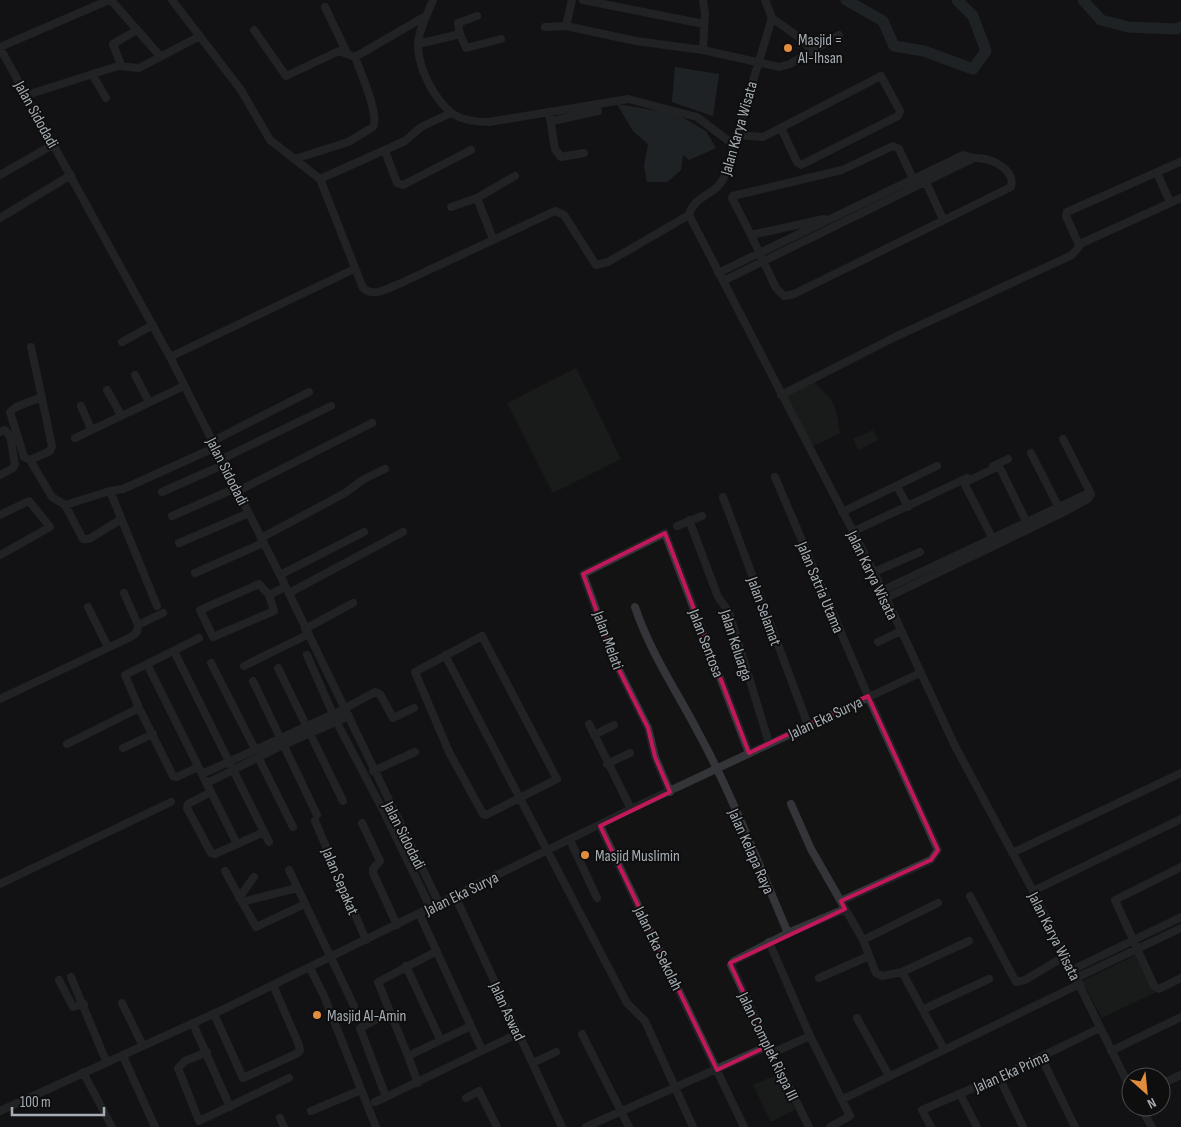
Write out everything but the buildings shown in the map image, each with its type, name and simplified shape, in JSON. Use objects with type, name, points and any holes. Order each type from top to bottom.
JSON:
[{"type":"street","points":[[0,47],[110,0],[160,56]]},
{"type":"street","points":[[172,0],[241,90],[270,140],[320,179],[363,288],[369,292],[375,293],[399,284],[493,239],[559,211],[564,214],[594,263],[600,265],[689,215]]},
{"type":"street","points":[[434,0],[424,17],[418,44],[420,59],[434,92],[451,113],[474,122],[489,122],[628,99],[697,117],[734,145]]},
{"type":"street","points":[[566,26],[572,0]]},
{"type":"street","points":[[583,0],[704,24]]},
{"type":"street","points":[[703,0],[703,50]]},
{"type":"street","points":[[765,0],[772,18],[800,38],[812,52]]},
{"type":"street","points":[[295,159],[348,142],[375,125],[375,117],[351,55],[325,7]]},
{"type":"street","points":[[477,16],[458,22],[460,34],[466,48],[501,39]]},
{"type":"street","points":[[254,30],[286,76],[339,51],[351,55],[424,17]]},
{"type":"street","name":"Jalan Karya Wisata","points":[[772,18],[756,64],[738,135],[724,177],[719,187],[695,203],[689,215],[874,572],[955,746],[1033,891],[1121,1071]]},
{"type":"street","points":[[545,27],[566,26],[636,41],[703,50],[756,64],[784,67],[839,35]]},
{"type":"street","points":[[121,65],[113,44],[137,30]]},
{"type":"street","points":[[418,44],[460,34]]},
{"type":"street","points":[[27,95],[121,65],[136,69],[200,36]]},
{"type":"street","name":"Jalan Sidodadi","points":[[0,47],[170,357],[280,575],[306,632],[345,708],[373,771],[439,903]]},
{"type":"street","points":[[92,74],[106,98]]},
{"type":"street","points":[[738,135],[763,137],[881,76],[900,111],[898,116],[801,165],[797,162],[781,128]]},
{"type":"street","points":[[552,121],[598,111]]},
{"type":"street","points":[[549,112],[552,121],[555,149],[561,157],[584,153]]},
{"type":"street","points":[[320,179],[404,141],[421,127],[451,113]]},
{"type":"street","points":[[0,175],[54,144]]},
{"type":"street","points":[[718,273],[761,256],[924,178],[964,155],[1001,165],[1010,175],[1012,186],[787,297],[778,292],[761,256],[751,235],[732,198],[733,196],[842,170],[893,146],[899,149],[913,179]]},
{"type":"street","points":[[385,150],[397,182],[403,184],[471,150]]},
{"type":"street","points":[[1079,245],[1066,216],[1067,212],[1180,162]]},
{"type":"street","points":[[1157,173],[1170,202]]},
{"type":"street","points":[[0,218],[71,175]]},
{"type":"street","points":[[451,206],[477,198],[515,176]]},
{"type":"street","points":[[723,281],[761,256],[837,216],[913,179],[924,178]]},
{"type":"street","points":[[924,178],[943,219]]},
{"type":"street","points":[[477,198],[493,239]]},
{"type":"street","points":[[781,395],[896,337],[1072,255],[1079,245],[1181,198]]},
{"type":"street","points":[[751,235],[837,216]]},
{"type":"street","points":[[170,357],[350,270]]},
{"type":"street","points":[[122,342],[153,325]]},
{"type":"street","points":[[30,460],[50,451],[52,446],[31,347]]},
{"type":"street","points":[[135,375],[149,402]]},
{"type":"street","points":[[74,438],[184,386]]},
{"type":"street","points":[[107,390],[121,415]]},
{"type":"street","points":[[65,505],[110,490],[123,489],[214,444],[309,392]]},
{"type":"street","points":[[42,397],[16,406],[10,412],[22,454],[30,460],[52,497],[65,505],[82,538],[86,540],[120,520]]},
{"type":"street","points":[[81,406],[91,429]]},
{"type":"street","points":[[162,492],[331,406]]},
{"type":"street","points":[[172,516],[237,490],[372,423]]},
{"type":"street","points":[[0,432],[5,430],[8,432],[15,464],[13,468],[0,475]]},
{"type":"street","points":[[884,594],[1091,494],[1063,439]]},
{"type":"street","points":[[1031,454],[1060,510]]},
{"type":"street","points":[[852,532],[1008,459]]},
{"type":"street","points":[[842,512],[937,466]]},
{"type":"street","points":[[994,542],[964,483],[999,466],[1028,525]]},
{"type":"street","points":[[195,573],[262,540],[345,493],[364,479],[385,469]]},
{"type":"street","name":"Jalan Satria Utama","points":[[775,477],[868,696],[915,801],[937,843],[938,852],[931,860],[841,901]]},
{"type":"street","points":[[897,486],[908,507]]},
{"type":"street","points":[[110,490],[120,520],[157,606]]},
{"type":"street","name":"Jalan Selamat","points":[[722,497],[808,725]]},
{"type":"street","points":[[0,515],[29,501],[50,527],[0,555]]},
{"type":"street","points":[[179,543],[249,514]]},
{"type":"street","points":[[677,526],[702,516]]},
{"type":"street","name":"Jalan Keluarga","points":[[689,520],[718,597],[729,612],[769,743]]},
{"type":"street","points":[[280,575],[364,532]]},
{"type":"street","points":[[269,595],[287,590],[403,532]]},
{"type":"street","name":"Jalan Sentosa","points":[[666,532],[749,753]]},
{"type":"street","name":"Jalan Melati","points":[[666,532],[583,574],[616,664],[648,728],[655,757],[670,792]]},
{"type":"street","points":[[874,572],[920,552]]},
{"type":"street","points":[[259,584],[269,595],[275,609],[274,611],[212,637],[200,610],[259,584]]},
{"type":"street","points":[[0,698],[135,634],[138,625],[124,593]]},
{"type":"street","points":[[244,666],[306,632],[353,603]]},
{"type":"street","points":[[88,607],[108,647]]},
{"type":"street","name":"Jalan Kelapa Raya","points":[[634,607],[654,656],[716,768],[788,933]]},
{"type":"street","points":[[138,625],[163,614]]},
{"type":"street","points":[[878,642],[901,631]]},
{"type":"street","points":[[482,636],[557,776],[556,781],[519,800],[486,815],[483,814],[449,752],[415,672],[482,636]]},
{"type":"street","points":[[199,638],[125,677],[173,776],[200,771],[255,749],[310,733],[334,718],[345,708],[378,692],[394,718],[414,708]]},
{"type":"street","points":[[174,651],[270,842]]},
{"type":"street","points":[[307,655],[334,718],[383,810],[430,908]]},
{"type":"street","points":[[445,655],[519,800],[627,1003],[645,1021],[676,1087],[692,1127]]},
{"type":"street","points":[[212,663],[255,749]]},
{"type":"street","points":[[147,664],[237,844]]},
{"type":"street","points":[[278,668],[343,801]]},
{"type":"street","name":"Jalan Eka Surya","points":[[0,1111],[106,1061],[123,1056],[193,1024],[600,826],[631,809],[920,673]]},
{"type":"street","name":"Jalan Sepakat","points":[[253,681],[316,818],[366,940]]},
{"type":"street","points":[[67,744],[140,708]]},
{"type":"street","points":[[207,783],[259,758],[307,725],[348,716]]},
{"type":"street","points":[[588,724],[631,809]]},
{"type":"street","points":[[594,735],[614,725]]},
{"type":"street","points":[[123,748],[153,734]]},
{"type":"street","points":[[373,771],[415,752]]},
{"type":"street","points":[[608,764],[630,753]]},
{"type":"street","points":[[259,758],[293,827]]},
{"type":"street","points":[[1012,853],[1181,773]]},
{"type":"street","points":[[212,792],[188,804],[188,812],[211,853],[215,854],[264,832]]},
{"type":"street","points":[[0,884],[171,802]]},
{"type":"street","points":[[791,804],[811,848],[863,940],[879,975],[902,972],[969,941]]},
{"type":"street","points":[[1033,891],[1181,819]]},
{"type":"street","points":[[362,822],[380,861],[373,869],[373,873],[396,925]]},
{"type":"street","name":"Jalan Eka Sekolah","points":[[600,826],[744,1127]]},
{"type":"street","points":[[570,840],[597,898]]},
{"type":"street","points":[[1181,867],[1115,900],[1156,988],[1181,978]]},
{"type":"street","points":[[289,870],[354,1006]]},
{"type":"street","points":[[225,871],[256,927],[305,904]]},
{"type":"street","points":[[240,900],[254,877]]},
{"type":"street","points":[[240,900],[297,888]]},
{"type":"street","name":"Jalan Aswad","points":[[455,896],[562,1127]]},
{"type":"street","points":[[970,896],[1012,978],[1020,982],[1065,958]]},
{"type":"street","points":[[863,940],[938,903]]},
{"type":"street","points":[[830,1127],[840,1125],[850,1116],[810,1036],[769,942],[845,909]]},
{"type":"street","points":[[419,913],[482,1050]]},
{"type":"street","points":[[1072,970],[1181,917]]},
{"type":"street","points":[[842,1099],[1181,928]]},
{"type":"street","name":"Jalan Complek Rispa III","points":[[769,942],[734,960],[731,965],[770,1050],[809,1127]]},
{"type":"street","points":[[418,1082],[378,982],[437,951]]},
{"type":"street","points":[[819,978],[869,956]]},
{"type":"street","points":[[406,966],[440,1039]]},
{"type":"street","points":[[310,968],[376,1127]]},
{"type":"street","points":[[902,972],[924,1009],[944,1049]]},
{"type":"street","points":[[71,977],[84,1004],[106,1061]]},
{"type":"street","points":[[924,1009],[989,978]]},
{"type":"street","points":[[60,980],[74,1008],[84,1004]]},
{"type":"street","points":[[214,1014],[243,1078],[296,1054],[300,1051],[299,1046],[273,985]]},
{"type":"street","points":[[122,1003],[143,1046]]},
{"type":"street","points":[[386,1097],[360,1028],[389,1013]]},
{"type":"street","points":[[857,1018],[889,1076]]},
{"type":"street","points":[[1110,1051],[1181,1018]]},
{"type":"street","points":[[193,1024],[230,1107]]},
{"type":"street","points":[[408,1056],[440,1039],[471,1026]]},
{"type":"street","name":"Jalan Eka Prima","points":[[931,1127],[922,1110],[999,1077],[1100,1028]]},
{"type":"street","points":[[375,1102],[518,1034]]},
{"type":"street","points":[[582,1034],[629,1127]]},
{"type":"street","points":[[586,1127],[717,1070],[810,1036]]},
{"type":"street","points":[[207,1052],[185,1061],[178,1068],[199,1121],[203,1121],[289,1078]]},
{"type":"street","points":[[533,1063],[556,1052]]},
{"type":"street","points":[[123,1056],[155,1127]]},
{"type":"street","points":[[1041,1057],[1075,1127]]},
{"type":"street","points":[[83,1072],[112,1127]]},
{"type":"street","points":[[999,1077],[1023,1127]]},
{"type":"street","points":[[311,1111],[361,1090]]},
{"type":"street","points":[[466,1098],[479,1091],[497,1127]]},
{"type":"street","points":[[960,1094],[977,1127]]},
{"type":"street","points":[[280,1118],[284,1127]]},
{"type":"highlighted area","points":[[665,533],[749,753],[868,696],[938,850],[931,860],[841,901],[845,909],[730,963],[768,1046],[717,1070],[600,826],[670,792],[655,757],[648,728],[616,664],[583,574]]},
{"type":"shaded area","points":[[675,67],[719,74],[713,116],[672,102]]},
{"type":"shaded area","points":[[617,104],[677,114],[706,131],[716,148],[689,160],[683,155],[681,170],[667,182],[647,182],[644,166],[648,144],[633,131]]},
{"type":"shaded area","points":[[576,368],[621,459],[553,493],[507,403]]},
{"type":"shaded area","points":[[814,382],[826,394],[836,409],[840,433],[811,447],[786,396]]},
{"type":"shaded area","points":[[873,430],[878,440],[858,450],[853,439]]},
{"type":"shaded area","points":[[1136,955],[1156,992],[1102,1018],[1082,981]]},
{"type":"shaded area","points":[[778,1074],[795,1110],[771,1122],[753,1085]]},
{"type":"waterway","points":[[846,0],[883,21],[894,46],[924,51],[973,69],[986,51],[973,16],[957,0]]},
{"type":"waterway","points":[[1083,0],[1101,20],[1128,27],[1176,29],[1181,27]]},
{"type":"place","name":"Masjid = Al-Ihsan","points":[[788,48]]},
{"type":"place","name":"Masjid Muslimin","points":[[585,855]]},
{"type":"place","name":"Masjid Al-Amin","points":[[317,1015]]}]
